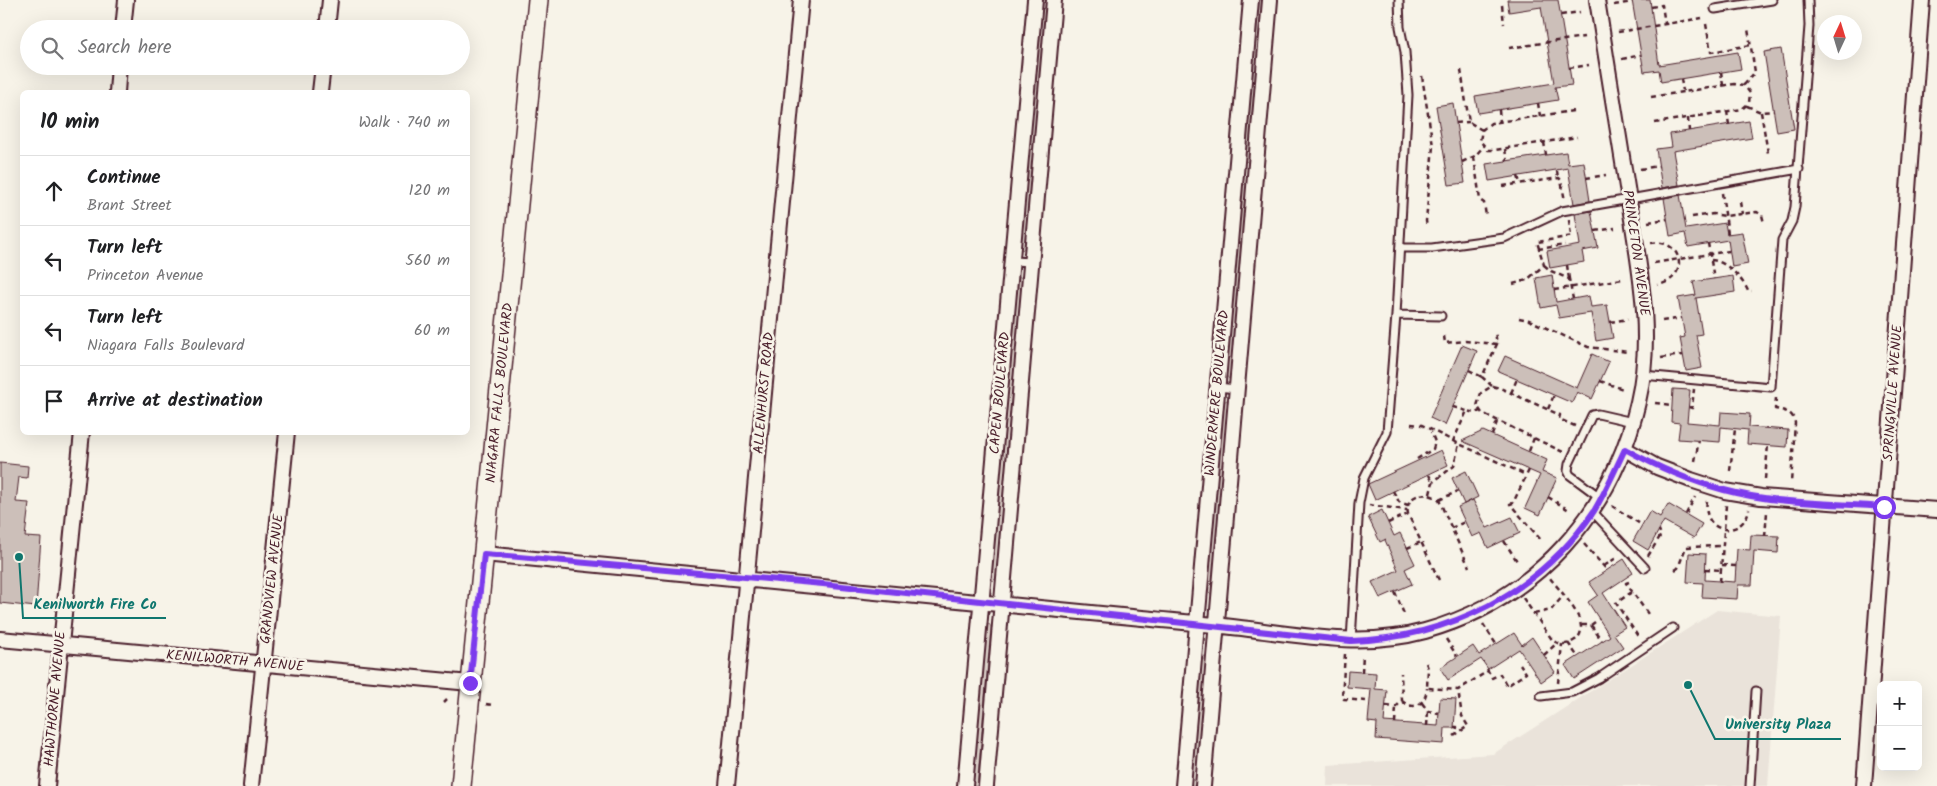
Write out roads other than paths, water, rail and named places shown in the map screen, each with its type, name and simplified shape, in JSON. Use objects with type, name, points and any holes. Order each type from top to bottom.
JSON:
[{"type":"main road","name":"NIAGARA FALLS BOULEVARD","points":[[461,786],[538,0]]},
{"type":"street","points":[[124,20],[126,0]]},
{"type":"street","points":[[328,20],[330,0]]},
{"type":"street","name":"ALLENHURST ROAD","points":[[726,786],[801,0]]},
{"type":"street","name":"CAPEN BOULEVARD","points":[[965,786],[1035,0]]},
{"type":"street","name":"CAPEN BOULEVARD","points":[[986,786],[1054,0]]},
{"type":"street","name":"WINDERMERE BOULEVARD","points":[[1183,786],[1252,0]]},
{"type":"street","name":"WINDERMERE BOULEVARD","points":[[1203,786],[1270,0]]},
{"type":"street","name":"PRINCETON AVENUE","points":[[484,554],[747,577],[1217,625],[1351,641],[1392,638],[1422,632],[1478,611],[1511,592],[1552,560],[1593,512],[1607,502],[1633,422],[1643,375],[1646,332],[1644,300],[1597,0]]},
{"type":"street","name":"SPRINGVILLE AVENUE","points":[[1864,786],[1922,0]]},
{"type":"street","points":[[117,90],[118,75]]},
{"type":"street","points":[[320,90],[322,75]]},
{"type":"street","name":"HAWTHORNE AVENUE","points":[[47,786],[82,435]]},
{"type":"street","name":"GRANDVIEW AVENUE","points":[[251,786],[287,435]]},
{"type":"street","points":[[1625,449],[1665,470],[1726,491],[1761,497],[1937,510]]},
{"type":"street","name":"KENILWORTH AVENUE","points":[[0,639],[470,683]]},
{"type":"lane","points":[[1351,641],[1359,503],[1364,478],[1387,432],[1396,315],[1408,96],[1405,52],[1400,27],[1399,0]]},
{"type":"lane","points":[[1714,9],[1746,2],[1772,0]]},
{"type":"lane","points":[[1643,375],[1771,387],[1782,240],[1792,221],[1798,169],[1809,26],[1808,0]]},
{"type":"lane","points":[[1400,248],[1419,249],[1504,238],[1562,211],[1798,169]]},
{"type":"lane","points":[[1236,174],[1256,175]]},
{"type":"lane","points":[[1012,261],[1032,262]]},
{"type":"lane","points":[[1396,315],[1441,316]]},
{"type":"lane","points":[[1218,387],[1237,390]]},
{"type":"lane","points":[[1607,502],[1570,476],[1568,471],[1569,464],[1592,415],[1598,414],[1633,422]]},
{"type":"lane","points":[[1593,512],[1645,568]]},
{"type":"lane","points":[[1542,696],[1572,692],[1599,678],[1673,628]]},
{"type":"lane","points":[[1750,786],[1756,691]]},
{"type":"place","name":"Kenilworth Fire Co","points":[[19,557]]},
{"type":"place","name":"University Plaza","points":[[1688,685]]}]
